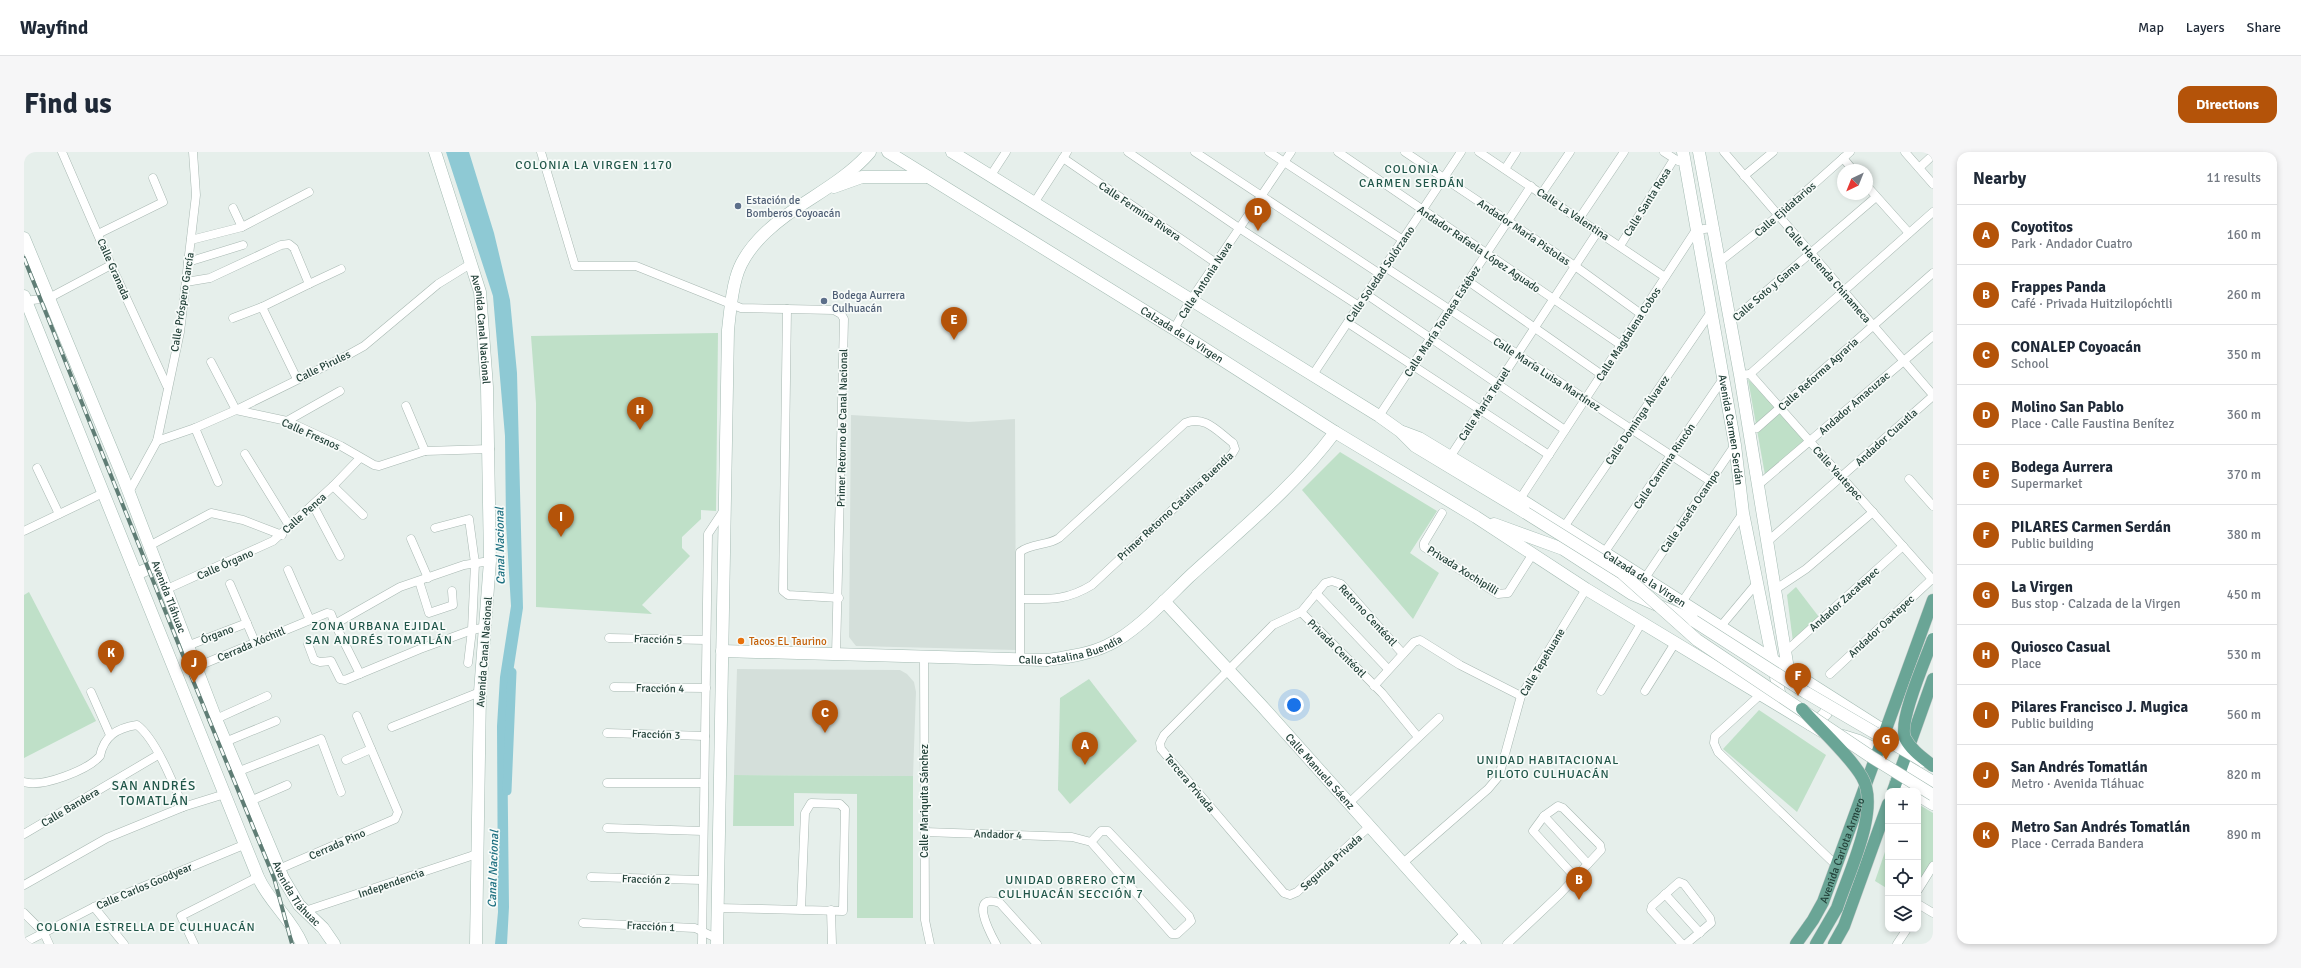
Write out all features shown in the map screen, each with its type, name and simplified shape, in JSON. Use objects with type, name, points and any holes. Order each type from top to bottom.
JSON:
[{"type":"main road","name":"Avenida Carlota Armero","points":[[1796,944],[1816,914],[1836,864],[1886,732],[1933,600]]},
{"type":"main road","points":[[1933,639],[1906,715],[1904,728],[1905,737],[1911,746],[1933,766]]},
{"type":"main road","points":[[1894,786],[1933,679]]},
{"type":"main road","points":[[1802,709],[1859,771],[1869,797],[1866,822],[1837,908],[1816,944]]},
{"type":"main road","points":[[1834,944],[1844,926],[1885,812]]},
{"type":"street","name":"Calle Granada","points":[[62,152],[111,265],[167,386]]},
{"type":"street","name":"Calle Próspero García","points":[[129,492],[157,441],[167,386],[180,332],[197,186],[193,152]]},
{"type":"street","name":"Avenida Canal Nacional","points":[[435,152],[472,263],[480,292],[490,449],[490,561],[480,692],[476,944]]},
{"type":"street","name":"Primer Retorno de Canal Nacional","points":[[541,152],[575,266],[636,266],[740,308],[834,310],[844,319],[839,598],[836,655]]},
{"type":"street","points":[[716,942],[724,510],[728,330],[730,305],[736,277],[753,247],[772,227],[798,207],[826,189],[867,156],[884,152]]},
{"type":"street","name":"Calzada de la Virgen","points":[[888,152],[1174,329],[1335,432],[1476,517],[1586,589],[1807,724],[1823,733],[1859,741],[1879,751]]},
{"type":"street","name":"Calzada de la Virgen","points":[[952,152],[991,175],[1190,301],[1379,416],[1400,431],[1415,446],[1622,573],[1697,640],[1870,756],[1933,795]]},
{"type":"street","points":[[991,175],[1006,152]]},
{"type":"street","points":[[1128,152],[1239,228],[1359,306]]},
{"type":"street","points":[[1195,152],[1380,274]]},
{"type":"street","points":[[1269,152],[1403,240]]},
{"type":"street","name":"Calle Antonia Nava","points":[[1174,329],[1190,301],[1291,152]]},
{"type":"street","name":"Andador Rafaela López Aguado","points":[[1338,152],[1621,345]]},
{"type":"street","name":"Andador María Pistolas","points":[[1405,152],[1575,266],[1642,314]]},
{"type":"street","name":"Calle Soledad Solórzano","points":[[1312,376],[1461,152]]},
{"type":"street","name":"Calle La Valentina","points":[[1479,152],[1665,277]]},
{"type":"street","points":[[1505,169],[1516,152]]},
{"type":"street","points":[[1542,194],[1570,152]]},
{"type":"street","points":[[1579,219],[1624,152]]},
{"type":"street","points":[[1664,152],[1678,155]]},
{"type":"street","name":"Avenida Carmen Serdán","points":[[1699,152],[1729,323],[1745,374],[1757,486],[1776,589],[1788,669]]},
{"type":"street","name":"Calle Hacienda Chinameca","points":[[1724,152],[1933,395]]},
{"type":"street","points":[[1744,176],[1773,152]]},
{"type":"street","name":"Calle Ejidatarios","points":[[1718,264],[1778,216],[1850,152]]},
{"type":"street","points":[[1905,152],[1933,184]]},
{"type":"street","points":[[1034,203],[1065,155]]},
{"type":"street","name":"Calle Fermina Rivera","points":[[1065,155],[1216,263]]},
{"type":"street","name":"Avenida Carmen Serdán","points":[[1678,155],[1685,166],[1723,379],[1743,513],[1782,708]]},
{"type":"street","name":"Calle Santa Rosa","points":[[1620,246],[1678,155]]},
{"type":"street","points":[[1919,168],[1933,155]]},
{"type":"street","points":[[1843,158],[1848,164]]},
{"type":"street","points":[[826,189],[862,177],[929,177]]},
{"type":"street","points":[[98,234],[163,202],[153,178]]},
{"type":"street","name":"Calle María Tomasa Estébez","points":[[1379,416],[1531,186]]},
{"type":"street","points":[[191,240],[242,227],[309,192]]},
{"type":"street","points":[[1873,193],[1909,233]]},
{"type":"street","name":"Calle Soto y Gama","points":[[1729,323],[1876,197]]},
{"type":"street","points":[[232,208],[242,227]]},
{"type":"street","points":[[1745,374],[1933,212]]},
{"type":"street","points":[[1696,230],[1712,228]]},
{"type":"street","name":"Calle Magdalena Cobos","points":[[1520,499],[1696,230]]},
{"type":"street","name":"Calle María Teruel","points":[[1450,456],[1598,231]]},
{"type":"street","name":"Avenida Tláhuac","points":[[24,238],[129,492],[187,646],[237,772],[279,869],[291,894],[323,928],[334,944]]},
{"type":"street","points":[[186,282],[210,278],[281,245],[289,244],[294,248],[309,284]]},
{"type":"street","points":[[188,262],[243,245]]},
{"type":"street","name":"Calle Pirules","points":[[157,441],[195,428],[236,410],[364,346],[433,288],[458,270],[472,263]]},
{"type":"street","points":[[25,299],[49,298],[111,265]]},
{"type":"street","name":"Calle María Luisa Martínez","points":[[1385,267],[1710,481]]},
{"type":"street","points":[[233,318],[262,307],[340,269]]},
{"type":"street","name":"Calle Reforma Agraria","points":[[1757,428],[1933,272]]},
{"type":"street","points":[[1468,281],[1602,375]]},
{"type":"street","points":[[1366,294],[1565,430]]},
{"type":"street","name":"Avenida Tláhuac","points":[[25,299],[224,794],[246,844],[258,877],[266,892],[289,920],[302,944]]},
{"type":"street","points":[[262,307],[297,379]]},
{"type":"street","points":[[787,309],[783,591],[788,595],[839,598]]},
{"type":"street","name":"Calle Dominga Álvarez","points":[[1564,527],[1711,312]]},
{"type":"street","points":[[1348,323],[1549,455]]},
{"type":"street","name":"Andador Amacuzac","points":[[1757,486],[1933,336]]},
{"type":"street","points":[[210,362],[236,410]]},
{"type":"street","name":"Calle Yautepec","points":[[1745,374],[1780,408],[1932,579]]},
{"type":"street","name":"Calle Carmina Rincón","points":[[1604,553],[1723,379]]},
{"type":"street","points":[[287,421],[340,391]]},
{"type":"street","name":"Andador Cuautla","points":[[1767,542],[1933,395]]},
{"type":"street","points":[[406,406],[425,451]]},
{"type":"street","name":"Calle Fresnos","points":[[236,410],[287,421],[341,446],[360,458],[379,466],[425,451],[490,449]]},
{"type":"street","name":"Primer Retorno Catalina Buendía","points":[[1020,599],[1056,600],[1080,592],[1092,585],[1232,454],[1235,449],[1233,443],[1201,420],[1194,420],[1185,423],[1059,538],[1052,543],[1025,548],[1020,552],[1020,599],[1020,660]]},
{"type":"street","points":[[195,428],[218,482]]},
{"type":"street","name":"Calzada de la Virgen","points":[[1400,431],[1419,438],[1520,499],[1773,658],[1886,732]]},
{"type":"street","name":"Calle Catalina Buendía","points":[[722,652],[1020,660],[1056,659],[1108,646],[1121,638],[1164,601],[1298,474],[1318,454],[1335,432]]},
{"type":"street","name":"Calle Josefa Ocampo","points":[[1645,578],[1734,445]]},
{"type":"street","points":[[245,454],[290,527]]},
{"type":"street","name":"Calle Penca","points":[[149,546],[211,513],[243,520],[282,535],[360,458]]},
{"type":"street","points":[[37,468],[59,514]]},
{"type":"street","points":[[1909,479],[1933,506]]},
{"type":"street","points":[[333,486],[364,515]]},
{"type":"street","points":[[24,531],[103,493]]},
{"type":"street","points":[[313,505],[340,556]]},
{"type":"street","points":[[702,944],[708,534],[724,510]]},
{"type":"street","points":[[1776,589],[1806,569],[1873,512]]},
{"type":"street","name":"Privada Xochipilli","points":[[1442,513],[1424,543],[1424,546],[1498,594],[1503,595],[1508,593],[1532,555]]},
{"type":"street","points":[[1682,602],[1743,513]]},
{"type":"street","name":"Calzada de la Virgen","points":[[1476,517],[1563,549],[1632,594],[1694,621],[1825,704],[1903,751],[1933,766]]},
{"type":"street","points":[[435,528],[469,519],[475,563],[472,630],[468,663]]},
{"type":"street","name":"Calle Órgano","points":[[167,590],[254,550],[282,535]]},
{"type":"street","points":[[411,539],[428,578]]},
{"type":"street","name":"Andador Zacatepec","points":[[1786,652],[1903,546]]},
{"type":"street","points":[[360,674],[335,624],[387,593],[464,565],[490,561]]},
{"type":"street","points":[[136,574],[157,565]]},
{"type":"street","points":[[288,570],[308,621]]},
{"type":"street","name":"Andador Oaxtepec","points":[[1830,674],[1932,579]]},
{"type":"street","name":"Retorno Centéotl","points":[[1301,612],[1325,583],[1332,581],[1341,584],[1403,654],[1374,686]]},
{"type":"street","points":[[419,582],[429,613],[453,605],[452,591]]},
{"type":"street","points":[[1721,626],[1756,583]]},
{"type":"street","points":[[230,584],[255,642]]},
{"type":"street","name":"Calle Tepehuane","points":[[1403,863],[1488,788],[1499,776],[1521,696],[1586,589]]},
{"type":"street","points":[[1316,593],[1388,669]]},
{"type":"street","name":"Calle Manuela Sáenz","points":[[1164,601],[1228,668],[1475,944]]},
{"type":"street","name":"Privada Centéotl","points":[[1228,668],[1273,625],[1301,612],[1374,686],[1418,737]]},
{"type":"street","name":"Cerrada Xóchitl","points":[[196,667],[329,613],[335,624]]},
{"type":"street","points":[[1601,691],[1642,622]]},
{"type":"street","name":"Órgano","points":[[187,646],[247,623]]},
{"type":"street","points":[[308,644],[314,660],[332,661],[342,680],[420,649],[472,630],[486,627]]},
{"type":"street","name":"Fracción 5","points":[[609,638],[706,640]]},
{"type":"street","points":[[1403,654],[1414,642],[1420,640],[1460,664],[1521,696]]},
{"type":"street","points":[[1645,691],[1675,643]]},
{"type":"street","name":"Calle Mariquita Sánchez","points":[[924,658],[925,920],[930,944]]},
{"type":"street","name":"Tercera Privada","points":[[1228,668],[1164,735],[1160,743],[1161,749],[1284,893],[1290,895]]},
{"type":"street","name":"Fracción 4","points":[[614,687],[706,688]]},
{"type":"street","points":[[1807,724],[1816,723],[1826,713],[1827,706],[1817,688]]},
{"type":"street","points":[[91,692],[110,735]]},
{"type":"street","points":[[392,727],[480,692]]},
{"type":"street","points":[[1760,695],[1716,736],[1714,743],[1718,752],[1836,864]]},
{"type":"street","points":[[216,719],[267,696]]},
{"type":"street","points":[[346,760],[372,749],[357,716]]},
{"type":"street","points":[[1349,803],[1439,718]]},
{"type":"street","points":[[225,742],[276,721]]},
{"type":"street","points":[[24,782],[46,783],[86,766],[100,756],[103,743],[110,735],[130,726],[137,725],[142,729],[158,755],[183,807]]},
{"type":"street","name":"Fracción 3","points":[[607,732],[705,736]]},
{"type":"street","points":[[237,772],[321,739],[341,792]]},
{"type":"street","name":"Cerrada Pino","points":[[279,869],[395,819],[398,812],[372,749]]},
{"type":"street","name":"Calle Bandera","points":[[24,834],[158,755]]},
{"type":"street","points":[[1903,764],[1933,782]]},
{"type":"street","points":[[607,783],[704,783]]},
{"type":"street","points":[[250,801],[287,785]]},
{"type":"street","points":[[24,885],[107,838],[183,807],[224,794]]},
{"type":"street","points":[[1921,797],[1933,804]]},
{"type":"street","points":[[717,908],[843,911],[845,809],[840,804],[811,803],[805,813],[801,909]]},
{"type":"street","points":[[1507,944],[1575,877],[1588,864],[1601,850],[1600,845],[1563,808],[1554,808],[1544,816],[1532,831],[1575,877]]},
{"type":"street","points":[[1544,816],[1588,864]]},
{"type":"street","name":"Segunda Privada","points":[[1290,895],[1297,892],[1370,826]]},
{"type":"street","points":[[607,828],[703,831]]},
{"type":"street","points":[[1101,831],[1108,831],[1189,916],[1191,921],[1177,934],[1172,934],[1091,842],[1101,831]]},
{"type":"street","name":"Andador 4","points":[[925,832],[1072,837],[1091,842]]},
{"type":"street","name":"Calle Carlos Goodyear","points":[[24,943],[94,907],[246,844]]},
{"type":"street","name":"Independencia","points":[[306,911],[477,854]]},
{"type":"street","points":[[1921,885],[1933,866]]},
{"type":"street","points":[[194,944],[181,919],[185,913],[258,877]]},
{"type":"street","name":"Fracción 2","points":[[591,877],[702,880]]},
{"type":"street","points":[[1682,944],[1651,910],[1652,906],[1676,883],[1684,884],[1710,918],[1711,923],[1686,944]]},
{"type":"street","points":[[1665,894],[1700,933]]},
{"type":"street","points":[[996,944],[987,928],[983,915],[984,907],[987,902],[993,900],[1000,903],[1037,944]]},
{"type":"street","points":[[94,907],[124,944]]},
{"type":"street","points":[[1921,908],[1933,913]]},
{"type":"street","points":[[831,910],[832,944]]},
{"type":"street","points":[[24,913],[44,933],[49,944]]},
{"type":"street","name":"Fracción 1","points":[[583,923],[695,928],[716,942]]},
{"type":"street","points":[[1898,944],[1905,932]]},
{"type":"street","points":[[1454,944],[1465,933]]},
{"type":"shaded area","points":[[851,415],[969,422],[1015,419],[1016,650],[856,646],[849,637]]},
{"type":"shaded area","points":[[737,669],[900,670],[907,674],[914,682],[916,692],[913,776],[734,775]]},
{"type":"green space","points":[[718,333],[716,511],[701,510],[701,519],[682,537],[682,548],[690,556],[642,605],[652,614],[536,607],[536,403],[531,336]]},
{"type":"green space","points":[[1748,379],[1807,441],[1765,475]]},
{"type":"green space","points":[[1340,452],[1437,511],[1410,553],[1439,573],[1413,619],[1302,490]]},
{"type":"green space","points":[[1796,587],[1819,617],[1793,642],[1787,595]]},
{"type":"green space","points":[[29,592],[96,721],[24,758],[24,595]]},
{"type":"green space","points":[[1089,679],[1137,741],[1070,804],[1058,790],[1060,698]]},
{"type":"green space","points":[[1759,710],[1826,755],[1797,812],[1723,749]]},
{"type":"green space","points":[[734,775],[913,776],[913,918],[857,918],[857,794],[794,793],[794,826],[733,826]]},
{"type":"green space","points":[[1921,806],[1933,813],[1933,863],[1921,882]]},
{"type":"green space","points":[[1885,852],[1885,887],[1875,881]]},
{"type":"water","name":"Canal Nacional","points":[[446,152],[469,152],[494,233],[510,300],[517,373],[523,608],[510,692],[507,728],[509,907],[507,944],[495,944],[498,912],[497,726],[500,677],[511,606],[506,524],[505,436],[493,296]]},
{"type":"waterway","name":"Canal Nacional","points":[[507,791],[512,672]]},
{"type":"railway","points":[[24,258],[194,683],[274,878],[292,944]]},
{"type":"place","name":"Estación de Bomberos Coyoacán","points":[[738,206]]},
{"type":"place","name":"Molino San Pablo","points":[[1258,231]]},
{"type":"place","name":"Bodega Aurrera Culhuacán","points":[[824,301]]},
{"type":"place","name":"Bodega Aurrera","points":[[954,340]]},
{"type":"place","name":"Quiosco Casual","points":[[640,430]]},
{"type":"place","name":"Pilares Francisco J. Mugica","points":[[561,537]]},
{"type":"place","name":"Tacos EL Taurino","points":[[741,641]]},
{"type":"place","name":"Metro San Andrés Tomatlán","points":[[111,673]]},
{"type":"place","name":"San Andrés Tomatlán","points":[[194,683]]},
{"type":"place","name":"PILARES Carmen Serdán","points":[[1798,696]]},
{"type":"place","name":"CONALEP Coyoacán","points":[[825,733]]},
{"type":"place","name":"La Virgen","points":[[1886,760]]},
{"type":"place","name":"Coyotitos","points":[[1085,765]]},
{"type":"place","name":"Frappes Panda","points":[[1579,900]]},
{"type":"district","name":"COLONIA LA VIRGEN 1170","points":[[594,165]]},
{"type":"district","name":"COLONIA CARMEN SERDÁN","points":[[1412,176]]},
{"type":"district","name":"ZONA URBANA EJIDAL SAN ANDRÉS TOMATLÁN","points":[[379,633]]},
{"type":"district","name":"UNIDAD HABITACIONAL PILOTO CULHUACÁN","points":[[1548,767]]},
{"type":"district","name":"SAN ANDRÉS TOMATLÁN","points":[[154,792]]},
{"type":"district","name":"UNIDAD OBRERO CTM CULHUACÁN SECCIÓN 7","points":[[1071,887]]},
{"type":"district","name":"COLONIA ESTRELLA DE CULHUACÁN","points":[[146,927]]}]
